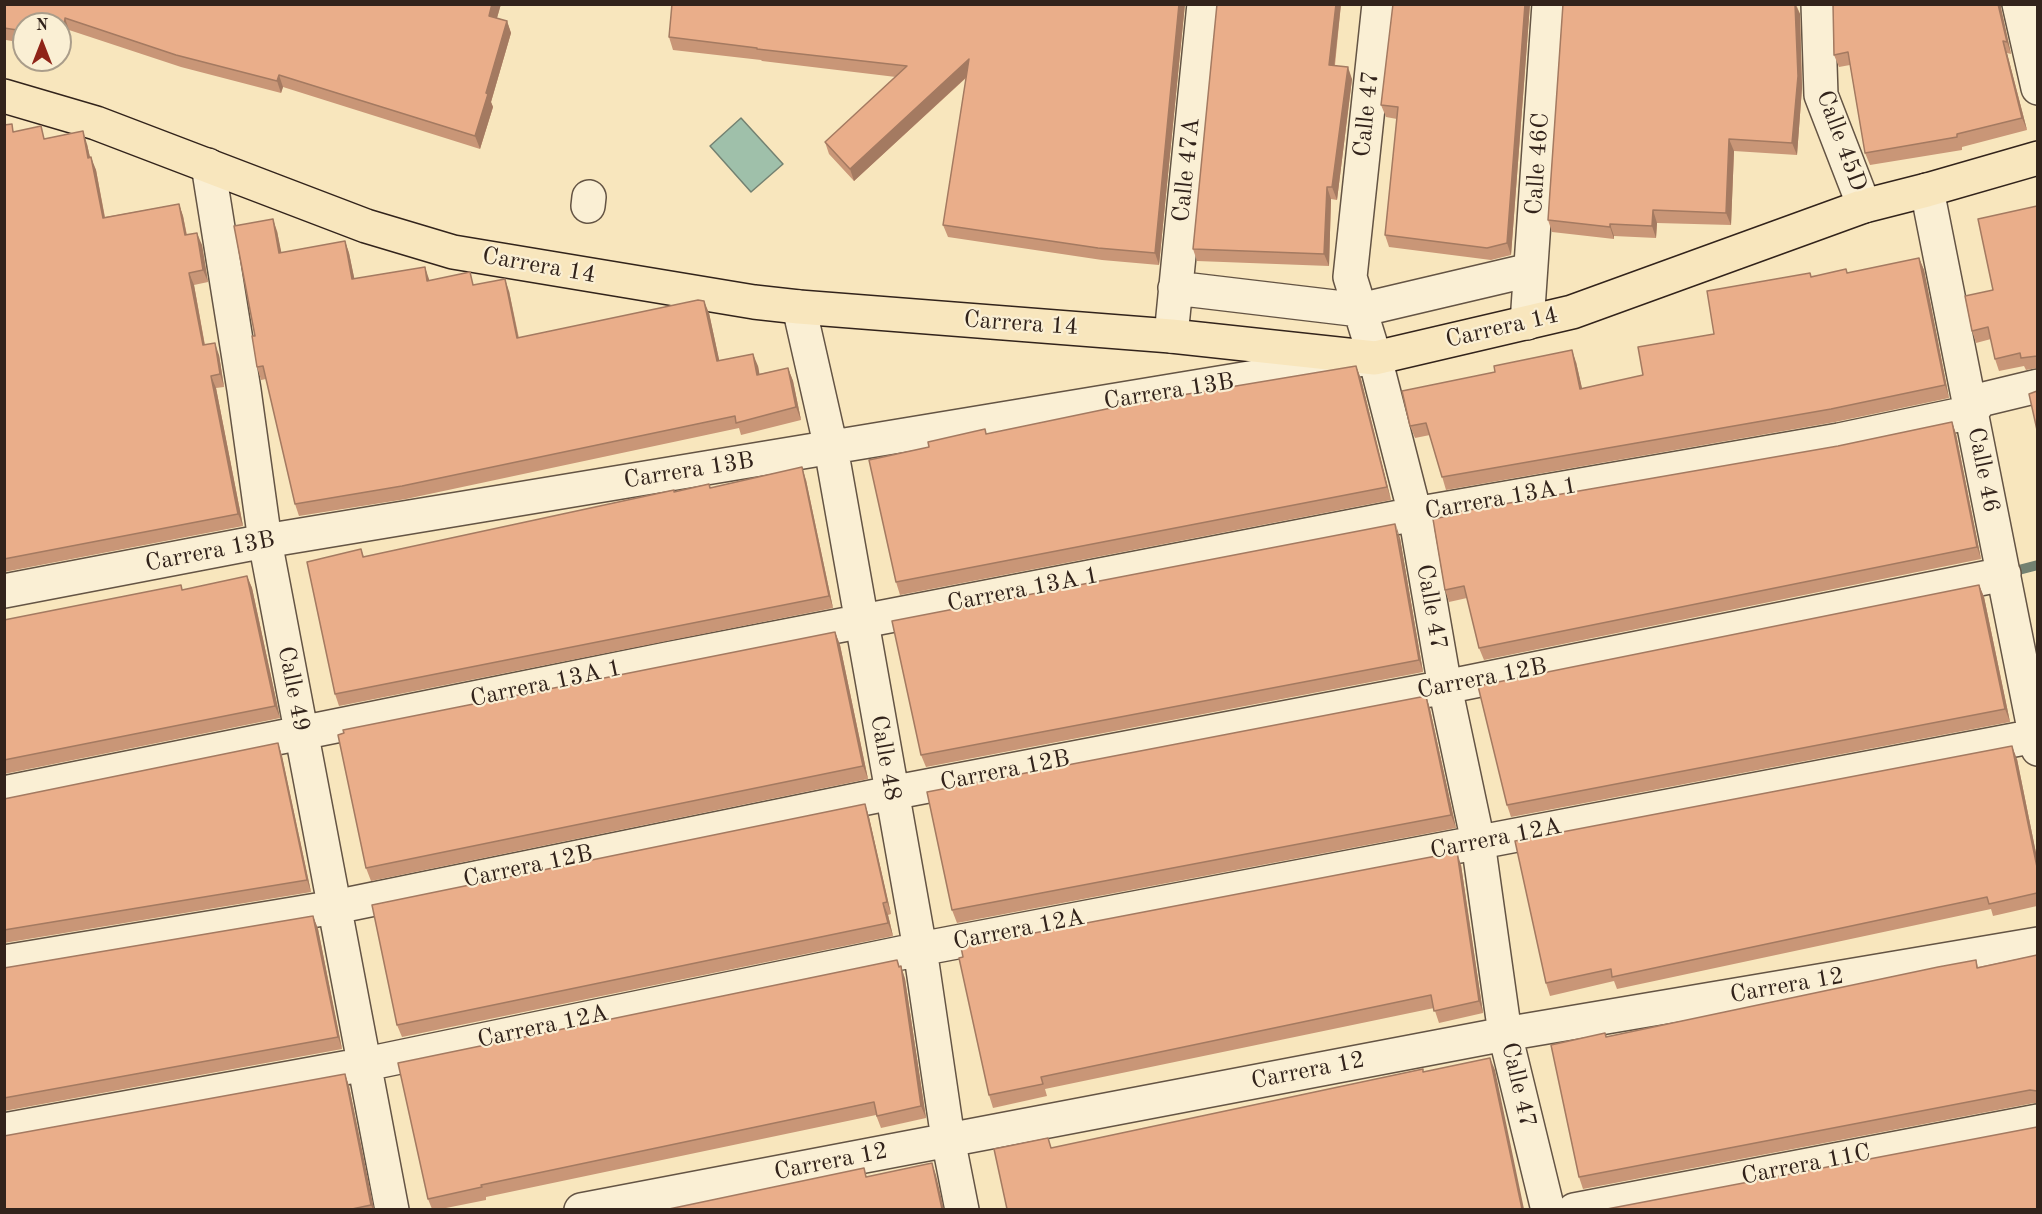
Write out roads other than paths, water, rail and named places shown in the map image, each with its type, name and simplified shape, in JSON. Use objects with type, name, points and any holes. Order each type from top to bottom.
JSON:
[{"type":"main road","name":"Carrera 14","points":[[4,96],[96,123],[366,226],[453,252],[730,298],[799,307],[1171,336],[1375,358],[1572,312],[1864,206],[2037,158]]},
{"type":"street","name":"Calle 47A","points":[[1171,336],[1204,4]]},
{"type":"street","name":"Calle 47","points":[[1379,4],[1350,277],[1375,358],[1415,514],[1445,687],[1478,842],[1505,1034],[1548,1209]]},
{"type":"street","name":"Calle 46C","points":[[1527,323],[1549,4]]},
{"type":"street","name":"Calle 45D","points":[[1818,4],[1821,95],[1864,206]]},
{"type":"street","points":[[2019,4],[2037,88]]},
{"type":"street","name":"Calle 49","points":[[208,165],[244,390],[265,541],[392,1209]]},
{"type":"street","name":"Calle 46","points":[[1927,190],[2036,743]]},
{"type":"street","points":[[1174,288],[1360,310],[1530,270]]},
{"type":"street","name":"Calle 48","points":[[799,307],[831,448],[920,949],[948,1139],[962,1209]]},
{"type":"street","name":"Carrera 13B","points":[[4,591],[265,541],[1375,358]]},
{"type":"street","name":"Carrera 13A 1","points":[[4,793],[860,621],[1415,514],[1839,440],[1972,412],[1980,400],[2037,386]]},
{"type":"street","name":"Carrera 12B","points":[[4,962],[335,907],[891,794],[1445,687],[2004,574]]},
{"type":"street","name":"Carrera 12A","points":[[4,1130],[366,1064],[920,949],[1478,842],[2036,743]]},
{"type":"street","name":"Carrera 12","points":[[581,1209],[1505,1034],[2037,944]]},
{"type":"street","name":"Carrera 11C","points":[[1574,1209],[2037,1121]]},
{"type":"waterway","points":[[2007,573],[2038,565]]}]
